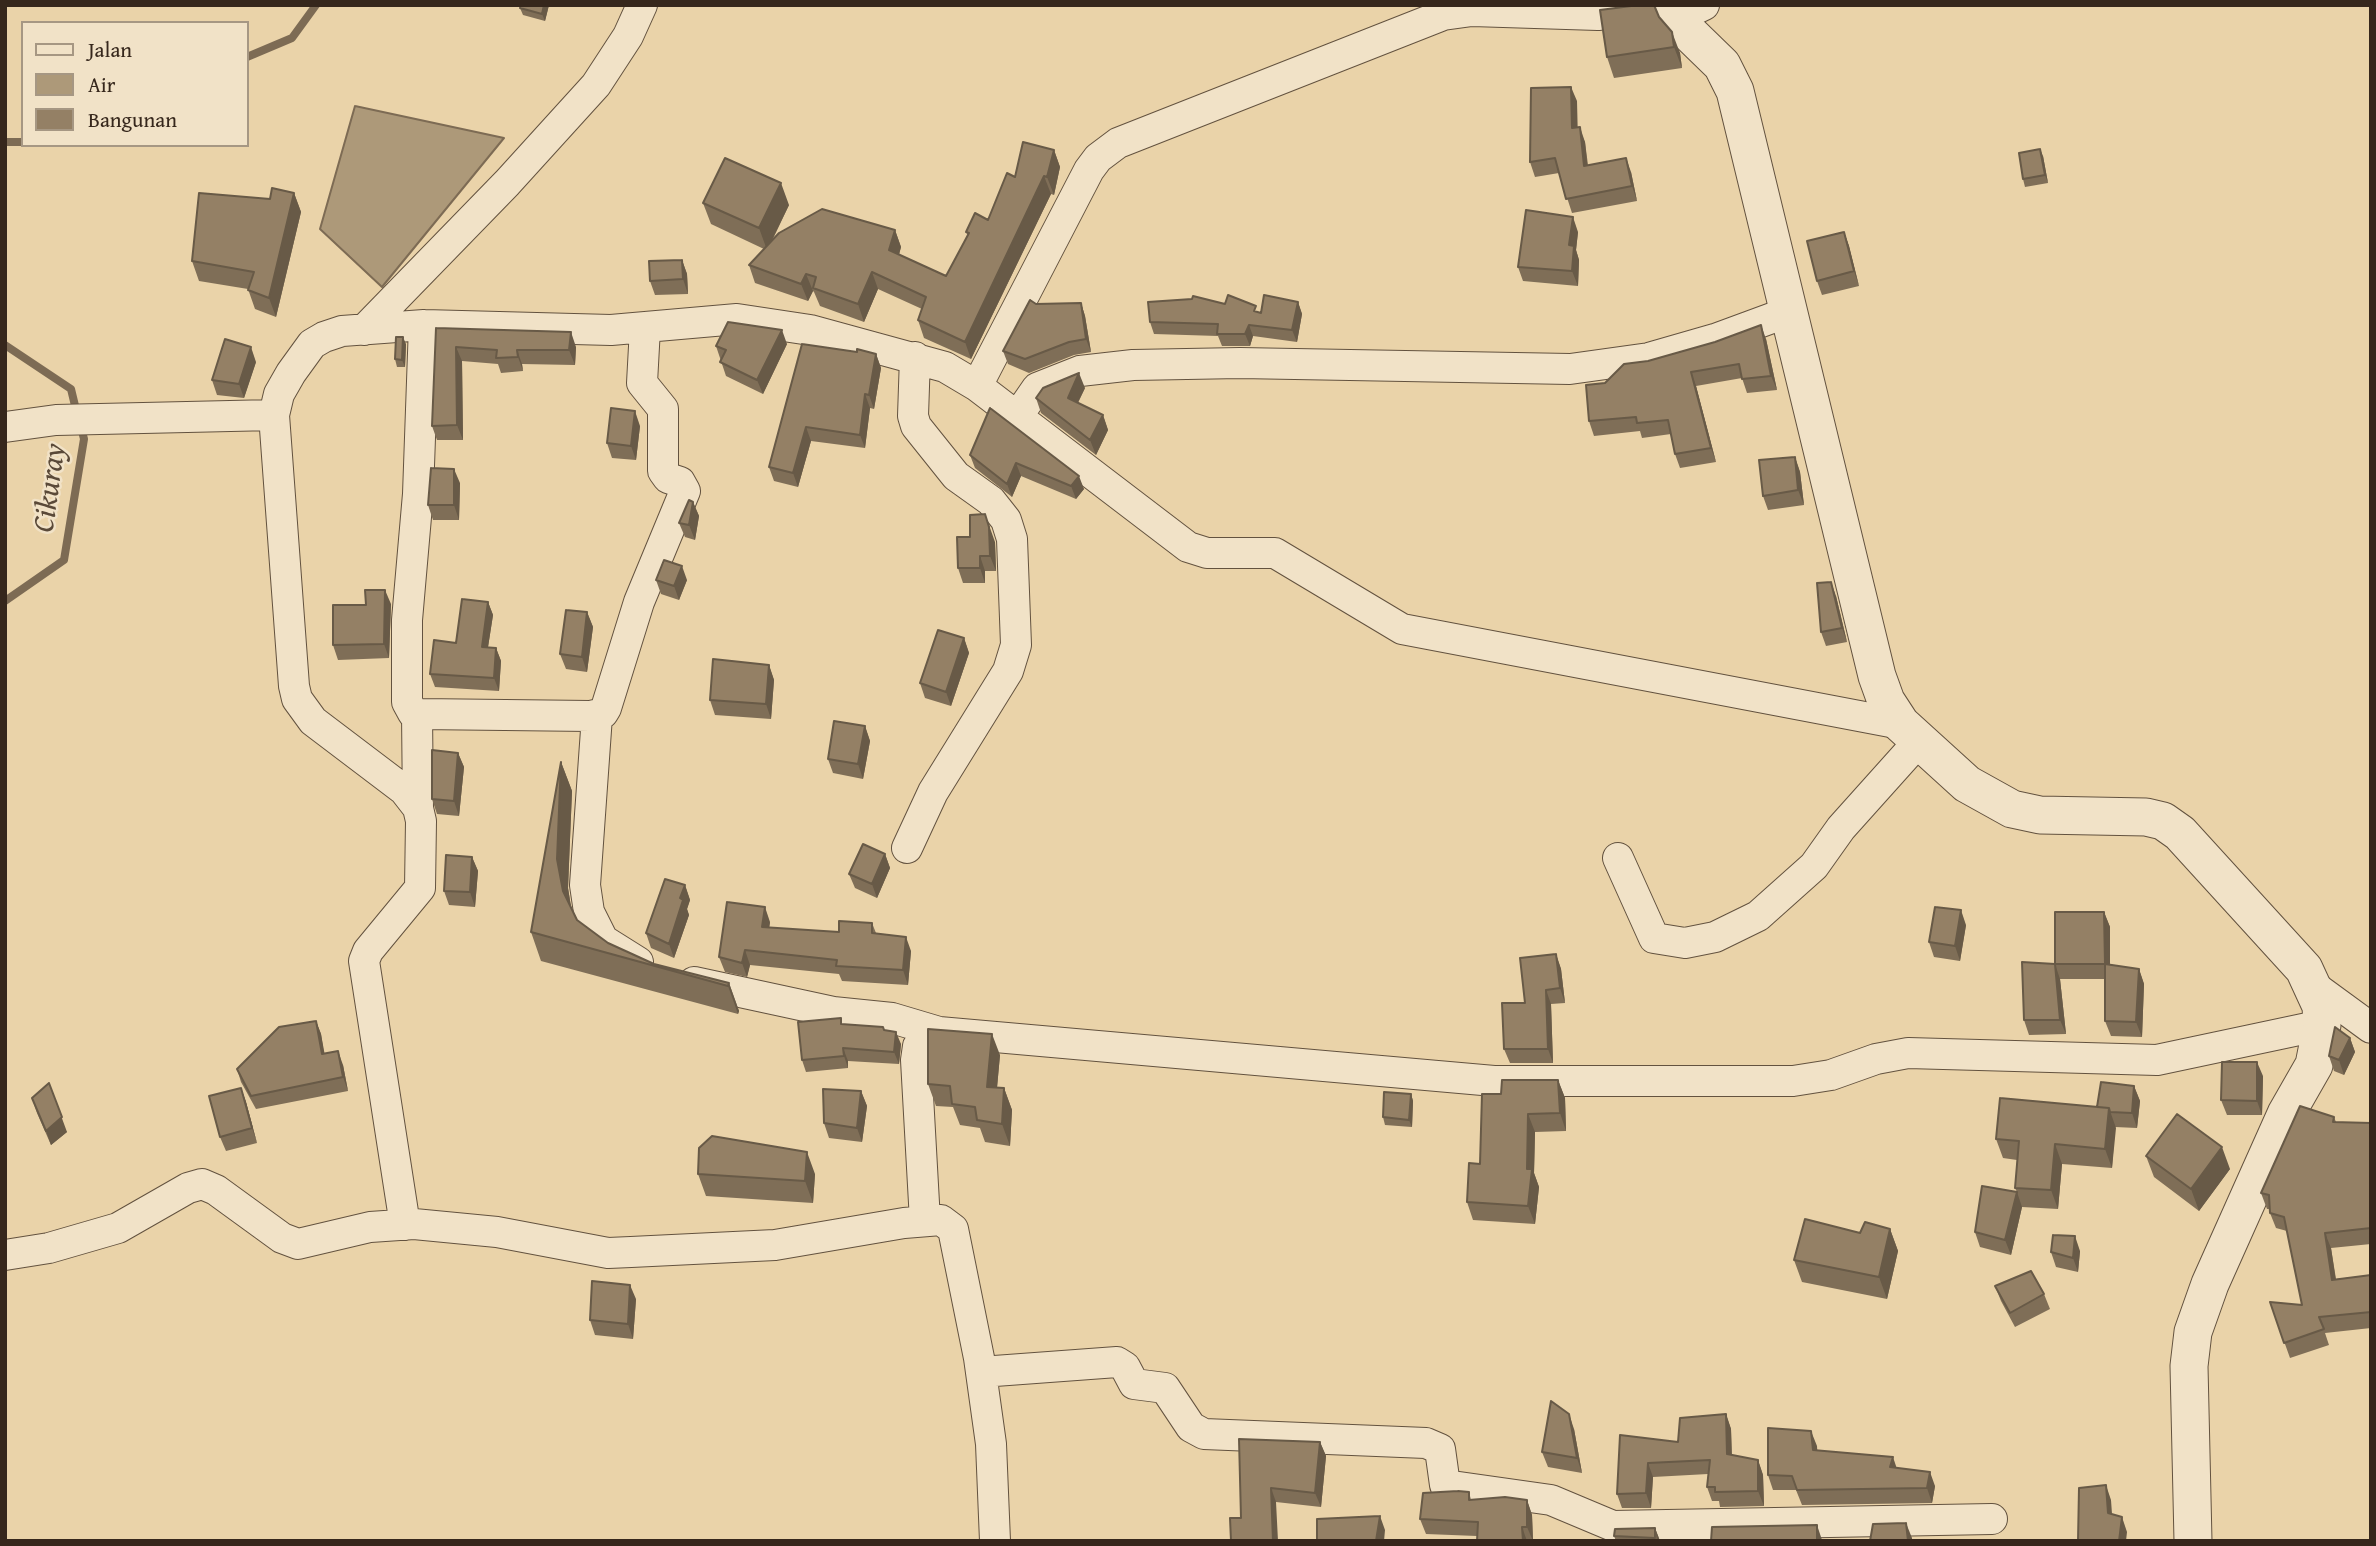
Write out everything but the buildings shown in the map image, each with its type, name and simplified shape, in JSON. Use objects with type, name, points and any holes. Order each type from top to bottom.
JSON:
[{"type":"street","points":[[364,330],[507,183],[596,85],[628,36],[642,5]]},
{"type":"street","points":[[977,386],[1089,170],[1098,158],[1118,143],[1443,15],[1472,11],[1598,15],[1684,8],[1694,41],[1722,65],[1735,91],[1791,311],[1877,676],[1886,701],[1910,732],[1967,784],[2012,809],[2040,815],[2146,817],[2163,821],[2180,833],[2304,969],[2322,1006],[2322,1025],[2314,1065],[2286,1114],[2210,1284],[2193,1332],[2189,1366],[2193,1541]]},
{"type":"street","points":[[1017,417],[1037,388],[1080,371],[1133,365],[1240,363],[1570,369],[1649,358],[1791,311]]},
{"type":"street","points":[[418,808],[404,790],[313,721],[297,699],[274,415],[279,394],[312,344],[342,331],[424,325],[611,330],[737,319],[810,330],[945,367],[977,386],[1188,547],[1207,553],[1275,554],[1402,629],[1910,732]]},
{"type":"street","points":[[424,325],[418,494],[407,620],[407,702],[408,708],[417,714],[597,716],[606,708],[636,611],[685,491],[680,482],[668,478],[663,471],[663,409],[642,383],[645,328]]},
{"type":"street","points":[[907,848],[933,792],[1008,671],[1016,645],[1016,578],[1009,530],[991,501],[956,476],[916,426],[913,416],[915,357]]},
{"type":"street","points":[[5,427],[56,420],[274,415]]},
{"type":"street","points":[[405,1225],[364,961],[368,951],[420,888],[422,855],[418,808],[417,714]]},
{"type":"street","points":[[597,716],[586,885],[589,912],[603,940],[628,957],[666,973],[758,998],[833,1012],[892,1018],[939,1032],[1494,1081],[1793,1081],[1831,1075],[1876,1059],[1908,1053],[2157,1060],[2322,1025]]},
{"type":"street","points":[[1618,858],[1654,938],[1685,943],[1715,937],[1758,916],[1814,866],[1910,732]]},
{"type":"street","points":[[2315,987],[2371,1028]]},
{"type":"street","points":[[925,1221],[916,1060],[918,1046],[925,1035],[939,1032]]},
{"type":"street","points":[[5,1255],[49,1248],[118,1228],[188,1188],[202,1184],[216,1190],[282,1238],[298,1244],[370,1227],[405,1225],[497,1232],[586,1249],[631,1252],[775,1245],[941,1220],[953,1229],[981,1371],[991,1444],[995,1541]]},
{"type":"street","points":[[981,1371],[1117,1362],[1125,1367],[1134,1384],[1168,1391],[1191,1427],[1204,1434],[1426,1443],[1440,1449],[1443,1483],[1450,1487],[1551,1500],[1613,1526],[1992,1519]]},
{"type":"water","points":[[355,106],[504,138],[382,287],[320,229]]},
{"type":"waterway","name":"Cikuray","points":[[248,57],[292,38],[316,5]]},
{"type":"waterway","name":"Cikuray","points":[[5,142],[21,142]]},
{"type":"waterway","name":"Cikuray","points":[[5,345],[71,389],[77,414]]},
{"type":"waterway","name":"Cikuray","points":[[5,601],[64,560],[84,439],[81,427]]}]
